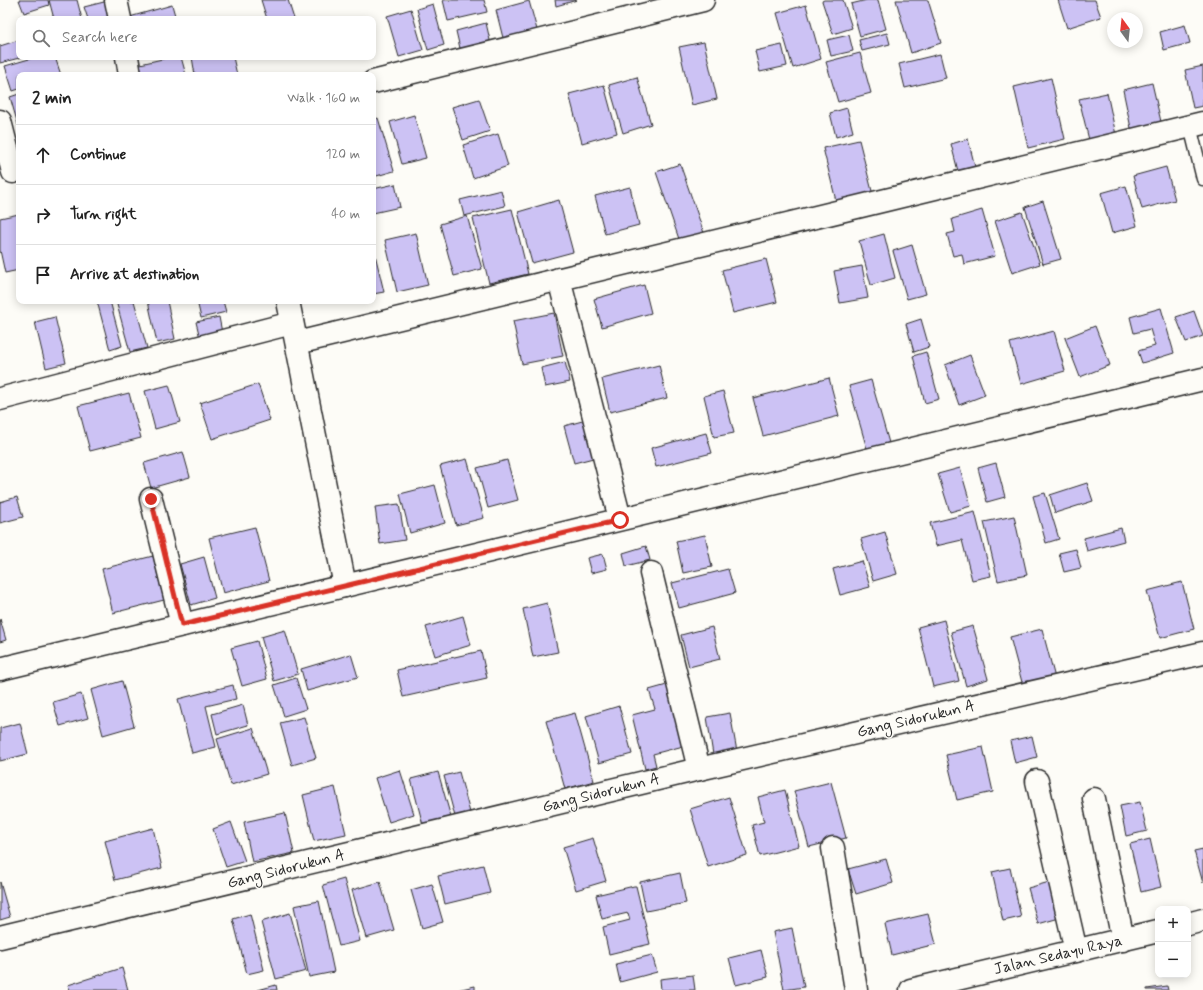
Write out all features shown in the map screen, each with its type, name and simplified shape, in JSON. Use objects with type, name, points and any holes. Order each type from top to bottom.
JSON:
[{"type":"street","points":[[116,0],[119,16]]},
{"type":"street","points":[[376,81],[703,0]]},
{"type":"street","points":[[128,60],[130,72]]},
{"type":"street","points":[[0,120],[11,172]]},
{"type":"street","points":[[0,399],[295,333],[559,280],[1196,124]]},
{"type":"street","points":[[559,280],[620,520]]},
{"type":"street","points":[[289,304],[345,586]]},
{"type":"street","points":[[0,668],[1203,379]]},
{"type":"street","points":[[151,499],[182,625]]},
{"type":"street","points":[[651,573],[699,770]]},
{"type":"street","name":"Gang Sidorukun A","points":[[0,937],[699,770],[1203,653]]},
{"type":"street","points":[[1037,782],[1076,951]]},
{"type":"street","points":[[1094,799],[1123,940]]},
{"type":"street","points":[[832,848],[856,990]]},
{"type":"street","points":[[1191,923],[1203,920]]},
{"type":"street","name":"Jalan Sedayu Raya","points":[[911,990],[1155,932]]},
{"type":"lane","points":[[1196,124],[1203,179]]},
{"type":"building","points":[[19,0],[48,0],[49,5],[24,13]]},
{"type":"building","points":[[49,0],[77,0],[81,16],[53,16]]},
{"type":"building","points":[[261,0],[288,0],[293,16],[266,16]]},
{"type":"building","points":[[443,0],[484,0],[487,12],[448,21]]},
{"type":"building","points":[[555,0],[577,0],[556,6]]},
{"type":"building","points":[[843,0],[852,28],[833,34],[822,1]]},
{"type":"building","points":[[867,0],[878,0],[886,29],[860,36],[851,4]]},
{"type":"building","points":[[896,0],[928,0],[941,43],[911,53]]},
{"type":"building","points":[[1058,0],[1095,0],[1101,17],[1067,28]]},
{"type":"building","points":[[108,1],[112,16],[87,16],[84,7]]},
{"type":"building","points":[[529,1],[539,37],[505,46],[496,10]]},
{"type":"building","points":[[433,4],[444,45],[428,50],[417,9]]},
{"type":"building","points":[[172,5],[175,16],[133,16]]},
{"type":"building","points":[[806,5],[821,59],[793,68],[777,13]]},
{"type":"building","points":[[411,9],[423,50],[399,57],[387,16]]},
{"type":"building","points":[[486,23],[492,49],[462,57],[456,31]]},
{"type":"building","points":[[1185,25],[1190,43],[1164,50],[1160,32]]},
{"type":"building","points":[[887,33],[890,44],[862,51],[859,40]]},
{"type":"building","points":[[849,35],[853,51],[831,56],[827,40]]},
{"type":"building","points":[[16,41],[16,59],[0,63],[0,46]]},
{"type":"building","points":[[704,42],[717,99],[692,105],[679,47]]},
{"type":"building","points":[[782,45],[787,66],[760,72],[755,51]]},
{"type":"building","points":[[860,53],[871,93],[838,102],[826,62]]},
{"type":"building","points":[[940,54],[946,78],[905,88],[899,64]]},
{"type":"building","points":[[26,60],[56,60],[60,72],[16,72],[16,90],[13,91],[5,66]]},
{"type":"building","points":[[158,60],[182,60],[185,72],[137,72],[136,65]]},
{"type":"building","points":[[192,60],[234,60],[236,72],[194,72]]},
{"type":"building","points":[[1203,66],[1203,106],[1193,108],[1185,70]]},
{"type":"building","points":[[637,77],[651,124],[623,133],[609,85]]},
{"type":"building","points":[[1051,78],[1065,139],[1028,148],[1014,87]]},
{"type":"building","points":[[1152,83],[1162,126],[1132,133],[1123,90]]},
{"type":"building","points":[[604,85],[617,133],[582,143],[569,94]]},
{"type":"building","points":[[1107,93],[1116,135],[1089,140],[1079,99]]},
{"type":"building","points":[[16,95],[16,118],[10,97]]},
{"type":"building","points":[[479,99],[490,131],[463,140],[452,107]]},
{"type":"building","points":[[847,108],[853,132],[836,137],[830,113]]},
{"type":"building","points":[[414,115],[426,158],[402,164],[390,122]]},
{"type":"building","points":[[378,118],[394,171],[376,176],[376,119]]},
{"type":"building","points":[[498,134],[508,166],[473,178],[463,145]]},
{"type":"building","points":[[968,139],[976,171],[959,175],[951,144]]},
{"type":"building","points":[[859,140],[874,199],[838,209],[823,148]]},
{"type":"building","points":[[680,164],[704,233],[680,242],[656,172]]},
{"type":"building","points":[[1166,167],[1175,200],[1142,209],[1133,176]]},
{"type":"building","points":[[395,184],[400,207],[376,212],[376,188]]},
{"type":"building","points":[[1126,186],[1137,226],[1112,233],[1101,193]]},
{"type":"building","points":[[630,187],[639,225],[605,234],[595,196]]},
{"type":"building","points":[[501,190],[505,206],[464,216],[460,200]]},
{"type":"building","points":[[559,200],[573,252],[532,263],[518,212]]},
{"type":"building","points":[[1043,201],[1061,259],[1043,264],[1025,207]]},
{"type":"building","points":[[512,209],[528,274],[489,283],[473,218]]},
{"type":"building","points":[[982,210],[995,256],[964,264],[962,254],[953,256],[947,234],[955,232],[952,219]]},
{"type":"building","points":[[1022,212],[1040,264],[1012,273],[995,221]]},
{"type":"building","points":[[16,215],[16,271],[5,273],[0,250],[0,218]]},
{"type":"building","points":[[467,216],[482,269],[454,276],[440,224]]},
{"type":"building","points":[[416,233],[428,285],[397,292],[385,240]]},
{"type":"building","points":[[884,234],[895,278],[871,285],[859,241]]},
{"type":"building","points":[[912,245],[926,294],[907,299],[893,251]]},
{"type":"building","points":[[376,259],[384,292],[376,293]]},
{"type":"building","points":[[766,259],[777,302],[733,313],[722,270]]},
{"type":"building","points":[[862,266],[868,298],[840,303],[834,271]]},
{"type":"building","points":[[644,285],[651,313],[602,327],[594,299]]},
{"type":"building","points":[[98,304],[111,304],[122,346],[110,350]]},
{"type":"building","points":[[117,304],[135,304],[147,348],[130,352]]},
{"type":"building","points":[[149,304],[168,304],[175,339],[157,343]]},
{"type":"building","points":[[198,304],[224,304],[226,312],[201,318]]},
{"type":"building","points":[[1161,308],[1174,353],[1142,363],[1138,351],[1155,346],[1150,329],[1134,333],[1130,317]]},
{"type":"building","points":[[1194,311],[1203,336],[1186,342],[1176,317]]},
{"type":"building","points":[[554,313],[563,356],[522,364],[513,321]]},
{"type":"building","points":[[55,317],[66,363],[46,368],[35,322]]},
{"type":"building","points":[[219,317],[223,338],[201,342],[196,322]]},
{"type":"building","points":[[921,319],[929,347],[914,352],[906,324]]},
{"type":"building","points":[[1095,326],[1110,365],[1080,377],[1065,338]]},
{"type":"building","points":[[1054,331],[1065,371],[1021,384],[1010,343]]},
{"type":"building","points":[[926,352],[939,399],[925,403],[913,356]]},
{"type":"building","points":[[970,355],[985,395],[959,405],[945,365]]},
{"type":"building","points":[[565,362],[570,382],[545,387],[541,368]]},
{"type":"building","points":[[659,365],[667,398],[610,412],[602,379]]},
{"type":"building","points":[[829,378],[839,416],[763,436],[753,398]]},
{"type":"building","points":[[871,380],[889,443],[867,449],[849,386]]},
{"type":"building","points":[[258,384],[270,420],[212,439],[200,403]]},
{"type":"building","points":[[169,385],[180,422],[155,429],[145,391]]},
{"type":"building","points":[[723,391],[734,433],[714,437],[704,396]]},
{"type":"building","points":[[129,393],[141,438],[90,451],[78,406]]},
{"type":"building","points":[[586,420],[597,457],[574,463],[564,426]]},
{"type":"building","points":[[706,433],[712,453],[656,467],[651,448]]},
{"type":"building","points":[[183,452],[190,477],[151,488],[144,463]]},
{"type":"building","points":[[467,459],[484,518],[456,525],[440,466]]},
{"type":"building","points":[[507,460],[518,500],[488,508],[477,468]]},
{"type":"building","points":[[996,463],[1005,497],[987,502],[978,468]]},
{"type":"building","points":[[960,468],[971,506],[950,512],[938,474]]},
{"type":"building","points":[[1087,483],[1093,501],[1055,513],[1050,495]]},
{"type":"building","points":[[435,485],[445,523],[410,533],[400,494]]},
{"type":"building","points":[[1045,493],[1059,539],[1046,543],[1033,496]]},
{"type":"building","points":[[17,497],[23,517],[0,523],[0,502]]},
{"type":"building","points":[[399,504],[405,540],[380,544],[375,507]]},
{"type":"building","points":[[975,512],[991,576],[972,580],[962,540],[936,546],[930,523]]},
{"type":"building","points":[[1014,516],[1027,575],[998,581],[984,522]]},
{"type":"building","points":[[255,527],[269,581],[223,593],[209,538]]},
{"type":"building","points":[[1121,528],[1124,541],[1087,551],[1084,538]]},
{"type":"building","points":[[885,532],[897,574],[873,581],[861,539]]},
{"type":"building","points":[[705,535],[712,567],[683,573],[676,541]]},
{"type":"building","points":[[646,546],[650,560],[626,566],[623,553]]},
{"type":"building","points":[[1076,549],[1081,568],[1064,572],[1059,553]]},
{"type":"building","points":[[603,554],[607,569],[591,573],[587,558]]},
{"type":"building","points":[[153,556],[164,600],[113,613],[102,569]]},
{"type":"building","points":[[204,557],[215,598],[191,605],[180,564]]},
{"type":"building","points":[[862,561],[870,587],[840,595],[833,569]]},
{"type":"building","points":[[728,569],[735,593],[679,608],[672,583]]},
{"type":"building","points":[[1182,582],[1194,629],[1160,638],[1147,591]]},
{"type":"building","points":[[547,603],[558,652],[533,657],[523,609]]},
{"type":"building","points":[[463,616],[471,645],[435,656],[426,627]]},
{"type":"building","points":[[0,619],[6,640],[0,642]]},
{"type":"building","points":[[944,620],[959,681],[933,687],[918,627]]},
{"type":"building","points":[[973,626],[988,679],[966,686],[951,632]]},
{"type":"building","points":[[712,627],[720,659],[689,667],[681,635]]},
{"type":"building","points":[[1042,629],[1055,678],[1023,686],[1010,637]]},
{"type":"building","points":[[285,630],[298,674],[274,681],[261,637]]},
{"type":"building","points":[[257,641],[267,679],[242,686],[231,648]]},
{"type":"building","points":[[481,651],[487,678],[403,697],[397,670]]},
{"type":"building","points":[[351,654],[358,677],[307,691],[301,669]]},
{"type":"building","points":[[296,678],[306,709],[284,716],[274,685]]},
{"type":"building","points":[[122,681],[134,726],[103,735],[91,690]]},
{"type":"building","points":[[674,683],[691,744],[653,754],[656,766],[645,769],[632,715],[655,709],[649,690]]},
{"type":"building","points":[[233,685],[236,699],[206,706],[216,747],[192,753],[178,699]]},
{"type":"building","points":[[81,694],[88,718],[60,726],[53,702]]},
{"type":"building","points":[[243,705],[248,725],[217,734],[212,714]]},
{"type":"building","points":[[619,706],[632,754],[599,763],[586,716]]},
{"type":"building","points":[[575,713],[594,781],[565,789],[546,721]]},
{"type":"building","points":[[730,713],[738,757],[714,761],[707,717]]},
{"type":"building","points":[[304,717],[316,758],[292,765],[280,723]]},
{"type":"building","points":[[20,723],[28,754],[0,761],[0,728]]},
{"type":"building","points":[[253,728],[267,774],[231,785],[217,739]]},
{"type":"building","points":[[1032,736],[1037,757],[1015,763],[1010,741]]},
{"type":"building","points":[[983,747],[993,792],[957,800],[946,755]]},
{"type":"building","points":[[400,770],[414,814],[389,822],[375,778]]},
{"type":"building","points":[[438,772],[452,821],[424,829],[411,779]]},
{"type":"building","points":[[459,772],[472,820],[457,824],[444,776]]},
{"type":"building","points":[[831,782],[846,838],[809,847],[794,791]]},
{"type":"building","points":[[335,787],[346,834],[314,841],[303,795]]},
{"type":"building","points":[[785,790],[799,846],[760,856],[752,825],[764,822],[758,797]]},
{"type":"building","points":[[729,797],[747,855],[708,867],[690,809]]},
{"type":"building","points":[[1140,802],[1147,831],[1126,836],[1120,806]]},
{"type":"building","points":[[285,813],[294,853],[252,862],[244,822]]},
{"type":"building","points":[[231,822],[245,861],[226,867],[213,829]]},
{"type":"building","points":[[153,828],[162,868],[115,880],[105,841]]},
{"type":"building","points":[[593,838],[606,881],[576,890],[563,847]]},
{"type":"building","points":[[1150,839],[1161,887],[1141,892],[1130,844]]},
{"type":"building","points":[[1203,849],[1203,883],[1194,851]]},
{"type":"building","points":[[886,859],[893,883],[856,894],[848,869]]},
{"type":"building","points":[[483,865],[490,893],[445,904],[438,876]]},
{"type":"building","points":[[1010,868],[1021,917],[1003,921],[992,872]]},
{"type":"building","points":[[680,873],[686,903],[646,911],[640,882]]},
{"type":"building","points":[[344,879],[360,941],[339,946],[323,885]]},
{"type":"building","points":[[1053,881],[1063,917],[1038,924],[1028,888]]},
{"type":"building","points":[[0,882],[10,917],[0,920]]},
{"type":"building","points":[[380,882],[394,930],[366,938],[352,890]]},
{"type":"building","points":[[432,884],[443,922],[422,928],[411,890]]},
{"type":"building","points":[[636,886],[650,944],[609,954],[603,927],[630,920],[628,913],[602,919],[596,895]]},
{"type":"building","points":[[319,901],[334,972],[309,977],[294,906]]},
{"type":"building","points":[[290,913],[306,971],[276,979],[261,922]]},
{"type":"building","points":[[250,914],[264,970],[247,974],[233,919]]},
{"type":"building","points":[[928,914],[936,944],[892,955],[885,924]]},
{"type":"building","points":[[792,928],[804,987],[784,990],[773,932]]},
{"type":"building","points":[[761,950],[768,977],[736,985],[729,958]]},
{"type":"building","points":[[652,955],[657,972],[620,982],[616,964]]},
{"type":"building","points":[[122,968],[128,990],[70,990],[68,985]]},
{"type":"building","points":[[693,975],[695,990],[661,990],[660,979]]},
{"type":"building","points":[[276,985],[277,990],[258,990]]},
{"type":"building","points":[[475,986],[475,990],[457,990]]},
{"type":"building","points":[[1167,986],[1168,990],[1147,990],[1147,989]]},
{"type":"route","points":[[151,499],[162,549],[182,625],[620,520]]}]
